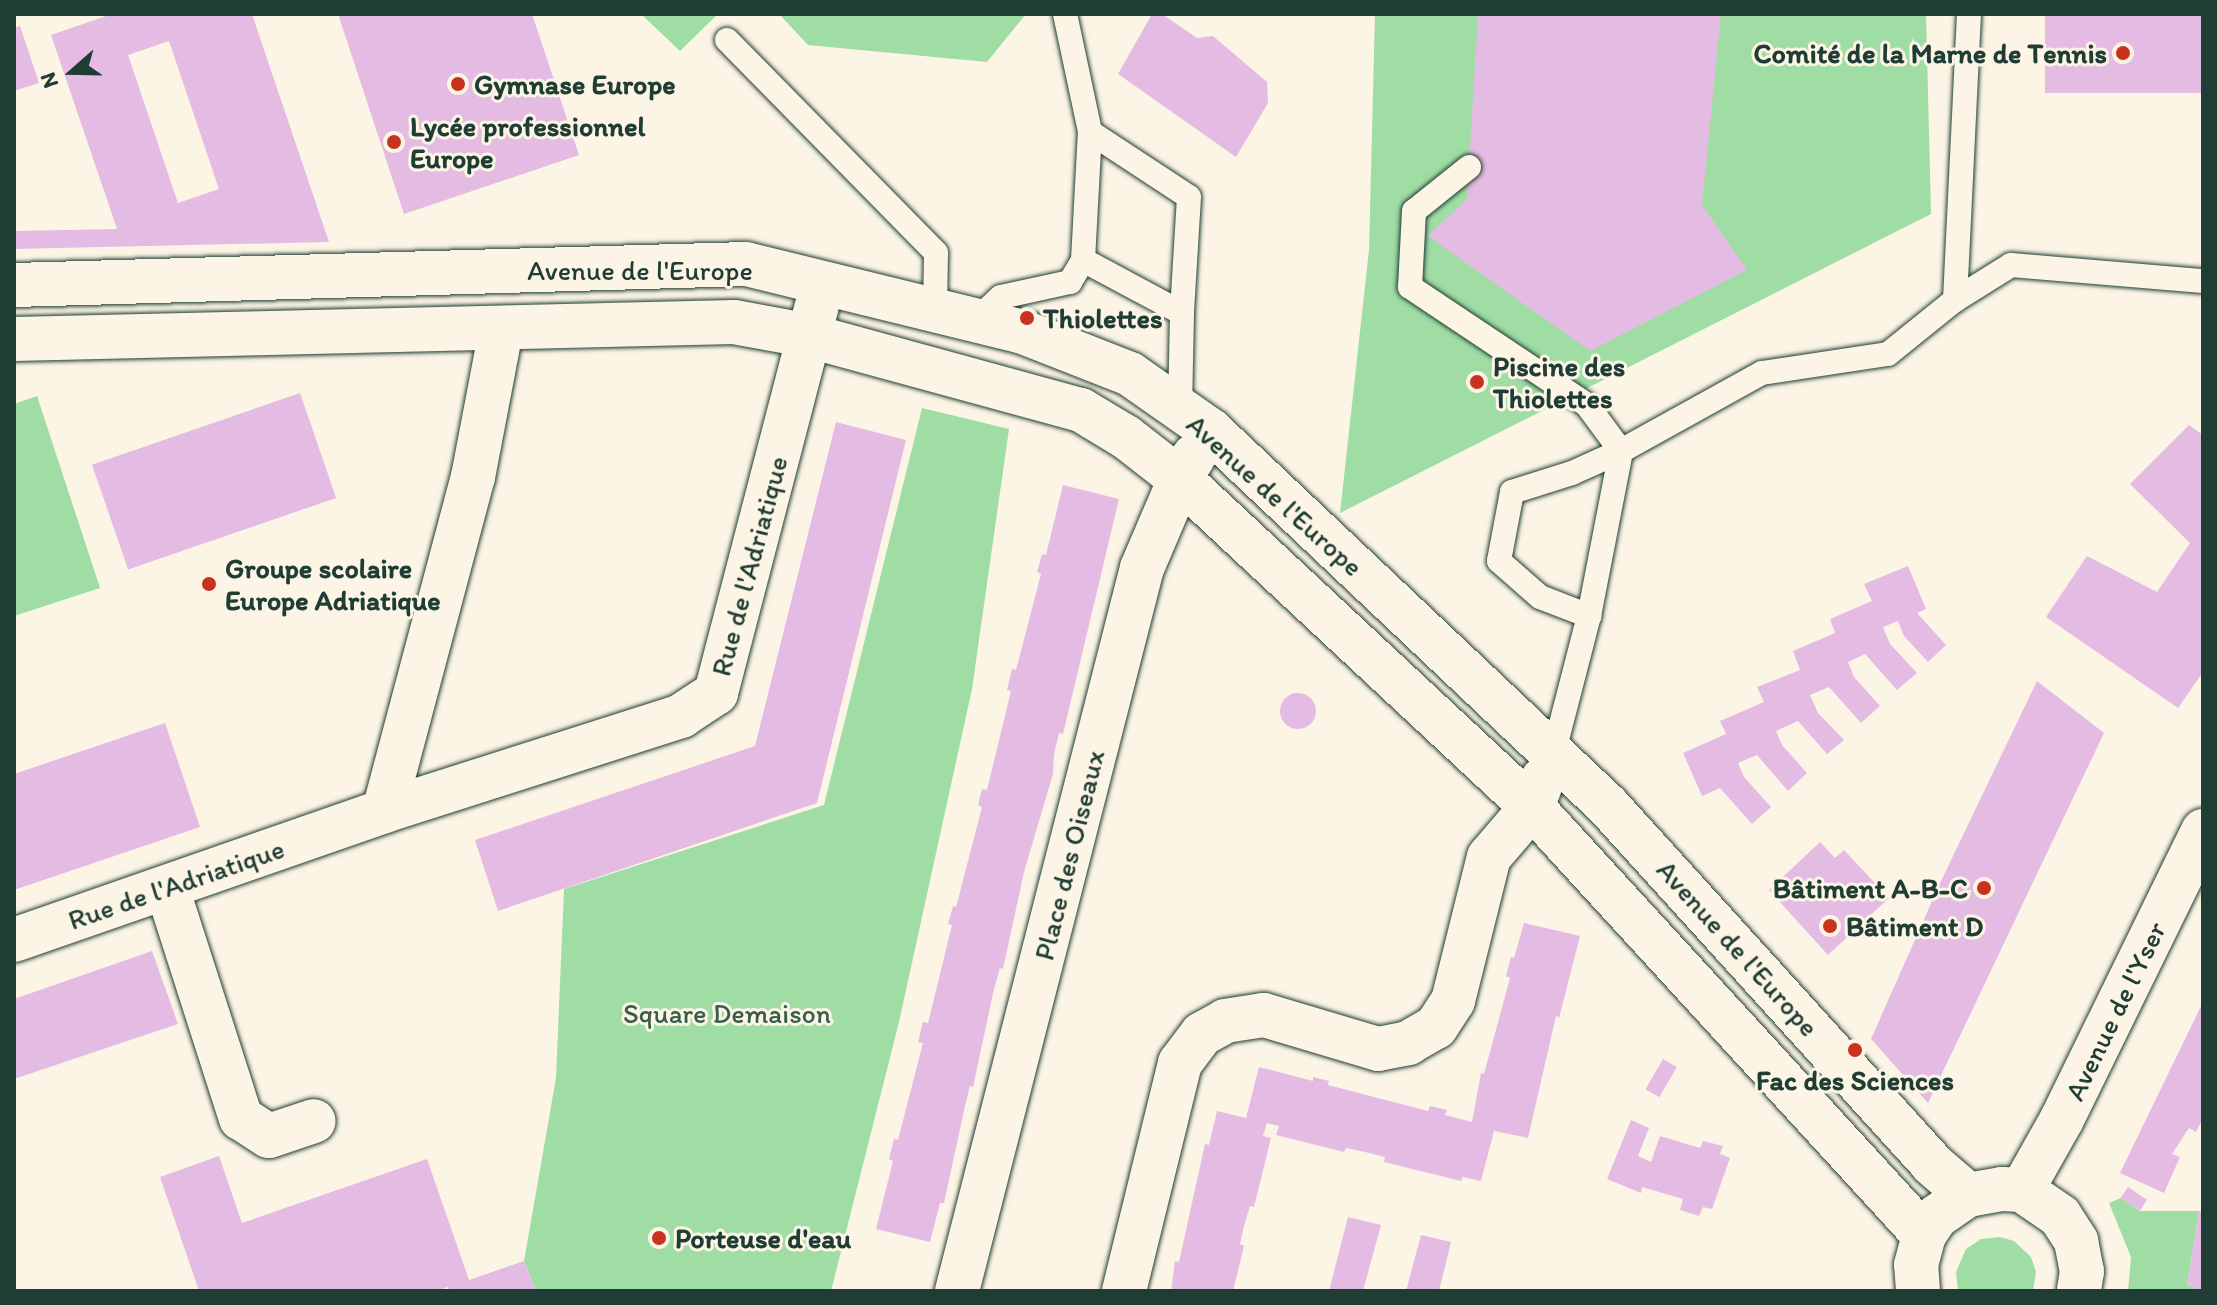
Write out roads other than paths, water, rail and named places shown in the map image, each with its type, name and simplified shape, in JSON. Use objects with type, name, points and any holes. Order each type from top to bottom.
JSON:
[{"type":"street","name":"Avenue de l'Europe","points":[[14,285],[746,264],[1023,332],[1130,374],[1195,420],[1607,805],[1932,1164],[1968,1195]]},
{"type":"street","name":"Rue de l'Adriatique","points":[[14,940],[384,811],[681,716],[716,693],[823,282]]},
{"type":"street","name":"Avenue de l'Europe","points":[[14,339],[501,330],[734,322],[810,336],[1081,410],[1126,437],[1180,479],[1532,807],[1924,1235]]},
{"type":"street","points":[[384,811],[473,477],[501,330]]},
{"type":"street","name":"Place des Oiseaux","points":[[957,1291],[1142,568],[1180,479],[1195,420]]},
{"type":"street","points":[[1124,1291],[1180,1063],[1202,1034],[1225,1021],[1264,1015],[1378,1049],[1408,1043],[1436,1027],[1453,1001],[1489,857],[1532,807],[1553,755]]},
{"type":"street","name":"Avenue de l'Yser","points":[[2022,1190],[2062,1119],[2203,831]]},
{"type":"street","points":[[167,888],[241,1118],[269,1136],[314,1121]]},
{"type":"street","points":[[1918,1291],[1916,1265],[1924,1235],[1936,1217],[1968,1195],[2022,1190],[2060,1216],[2076,1241],[2082,1271],[2079,1291]]},
{"type":"lane","points":[[727,40],[936,253],[955,316],[1001,297],[1070,282],[1083,260],[1090,132],[1065,14]]},
{"type":"lane","points":[[1955,300],[1969,14]]},
{"type":"lane","points":[[1090,132],[1189,197],[1182,313],[1195,420]]},
{"type":"lane","points":[[1469,167],[1414,211],[1410,287],[1587,405],[1621,451],[1589,616],[1553,755]]},
{"type":"lane","points":[[1083,260],[1182,313]]},
{"type":"lane","points":[[1589,616],[1540,597],[1499,561],[1512,492],[1572,473],[1621,451],[1762,373],[1888,354],[1955,300],[2011,265],[2203,281]]},
{"type":"place","name":"Comité de la Marne de Tennis","points":[[2123,53]]},
{"type":"place","name":"Gymnase Europe","points":[[458,84]]},
{"type":"place","name":"Lycée professionnel Europe","points":[[394,142]]},
{"type":"place","name":"Thiolettes","points":[[1027,318]]},
{"type":"place","name":"Piscine des Thiolettes","points":[[1477,382]]},
{"type":"place","name":"Groupe scolaire Europe Adriatique","points":[[209,584]]},
{"type":"place","name":"Bâtiment A-B-C","points":[[1984,888]]},
{"type":"place","name":"Bâtiment D","points":[[1830,926]]},
{"type":"place","name":"Fac des Sciences","points":[[1855,1050]]},
{"type":"place","name":"Porteuse d'eau","points":[[659,1238]]},
{"type":"park label","name":"Square Demaison","points":[[727,1013]]}]
